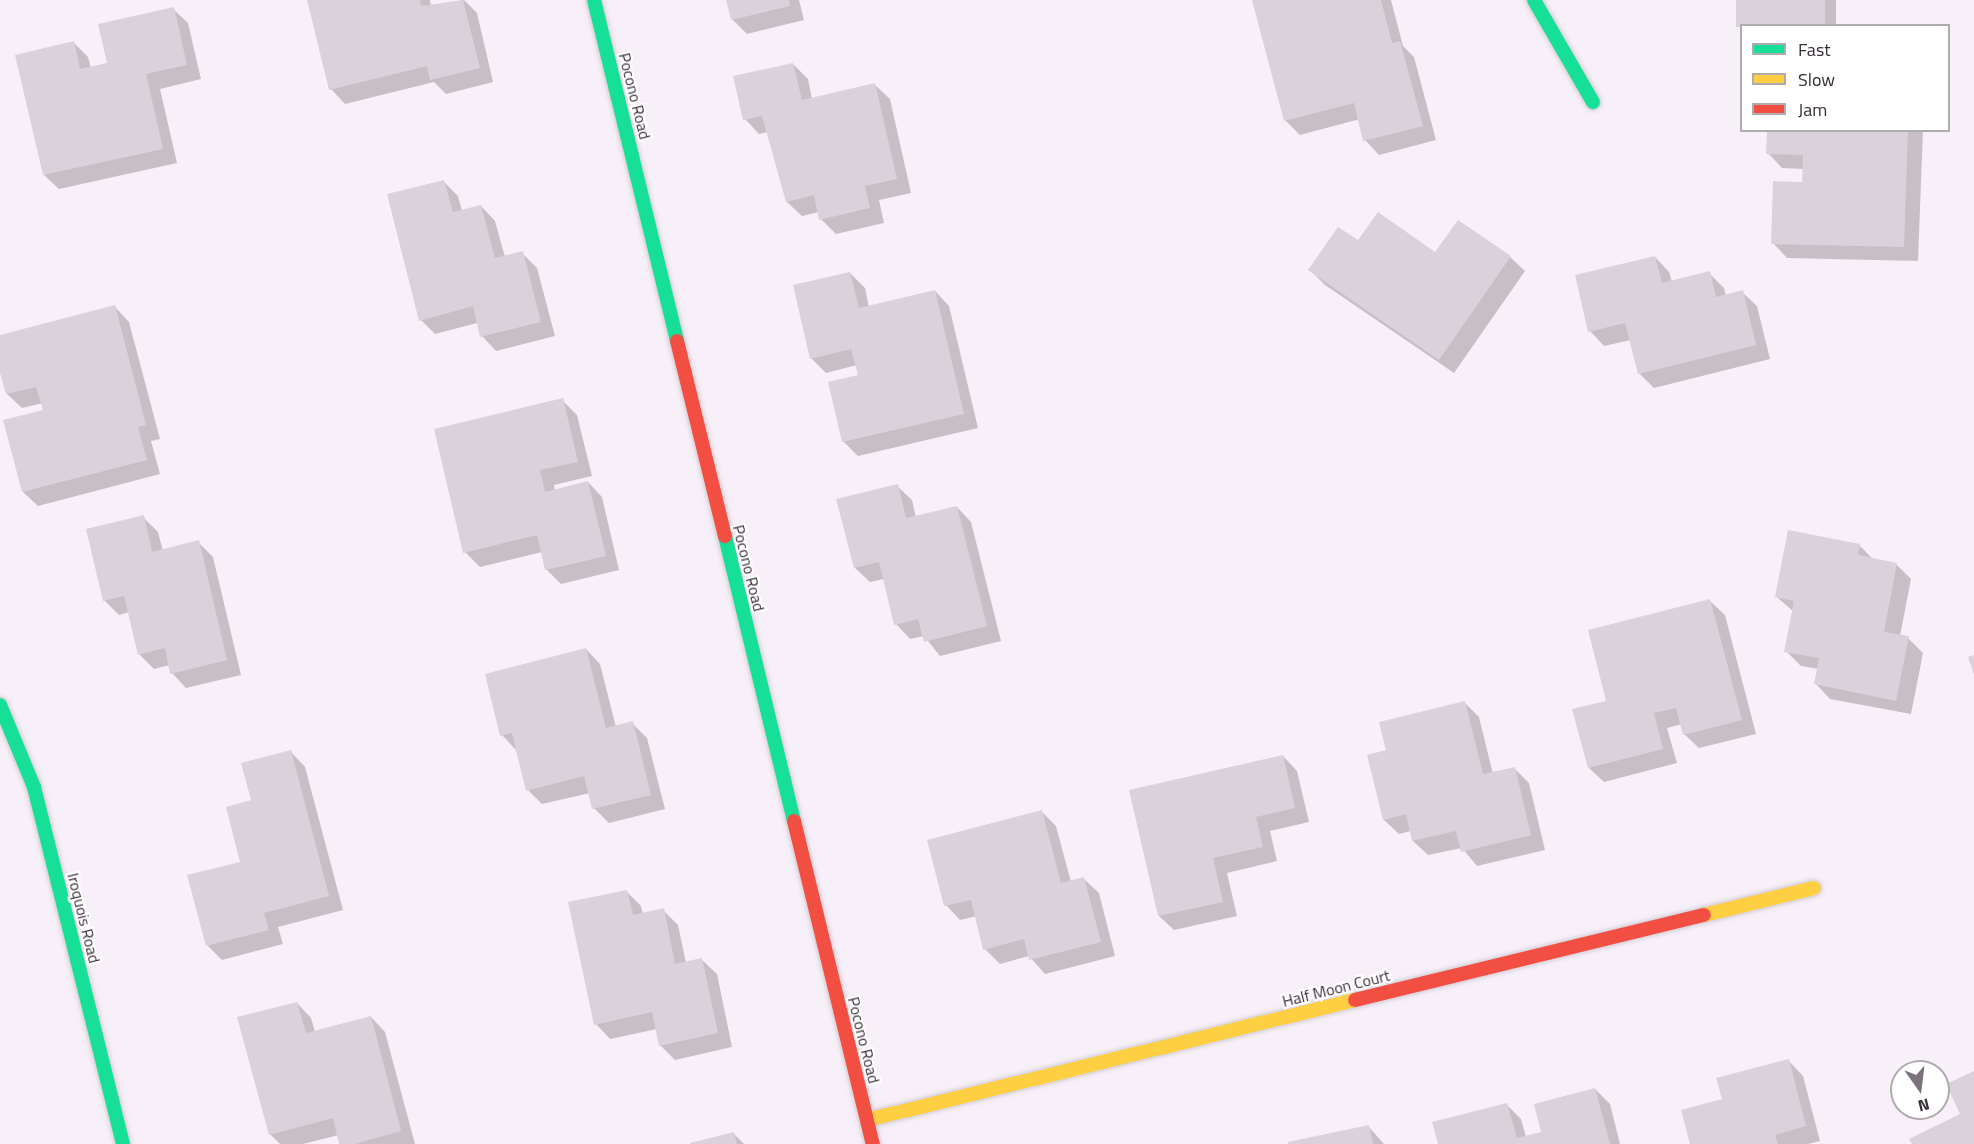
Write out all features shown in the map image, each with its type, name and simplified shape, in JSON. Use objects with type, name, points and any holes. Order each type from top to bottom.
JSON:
[{"type":"street","name":"Pocono Road","points":[[594,0],[873,1144]]},
{"type":"street","points":[[1534,0],[1593,102]]},
{"type":"street","name":"Iroquois Road","points":[[0,705],[34,787],[123,1144]]},
{"type":"street","name":"Half Moon Court","points":[[867,1120],[1814,888]]},
{"type":"building","points":[[307,0],[420,0],[421,6],[463,0],[480,68],[430,80],[427,66],[329,90]]},
{"type":"building","points":[[726,0],[789,0],[790,6],[731,20]]},
{"type":"building","points":[[1252,0],[1381,0],[1392,43],[1400,41],[1423,126],[1363,141],[1354,103],[1284,121]]},
{"type":"building","points":[[1736,0],[1825,0],[1825,24],[1740,24],[1740,27],[1736,27]]},
{"type":"building","points":[[174,7],[187,65],[146,74],[163,149],[43,175],[15,55],[74,41],[80,69],[107,63],[98,24]]},
{"type":"building","points":[[793,63],[802,100],[875,83],[897,179],[865,186],[870,208],[819,220],[814,195],[786,202],[762,116],[743,120],[733,76]]},
{"type":"building","points":[[1767,132],[1908,132],[1904,247],[1771,244],[1773,181],[1802,182],[1803,155],[1766,154]]},
{"type":"building","points":[[444,180],[453,212],[481,205],[495,258],[523,251],[541,322],[480,337],[473,306],[419,321],[387,194]]},
{"type":"building","points":[[1378,212],[1435,252],[1458,220],[1511,256],[1439,360],[1308,270],[1338,227],[1358,240]]},
{"type":"building","points":[[1655,256],[1662,283],[1710,271],[1716,297],[1743,290],[1756,345],[1638,374],[1625,323],[1588,332],[1575,275]]},
{"type":"building","points":[[850,272],[859,308],[935,290],[964,414],[842,442],[828,382],[858,375],[851,349],[810,359],[793,285]]},
{"type":"building","points":[[115,305],[146,425],[138,427],[147,460],[22,492],[3,420],[43,410],[36,387],[6,394],[0,373],[0,335]]},
{"type":"building","points":[[563,398],[578,462],[540,470],[545,492],[588,481],[606,556],[545,570],[537,535],[463,553],[434,429]]},
{"type":"building","points":[[898,484],[906,518],[957,506],[987,626],[924,642],[918,619],[894,625],[879,562],[854,568],[836,499]]},
{"type":"building","points":[[144,515],[152,552],[199,540],[227,660],[170,674],[165,648],[138,655],[124,596],[103,601],[86,529]]},
{"type":"building","points":[[1788,530],[1860,544],[1858,555],[1897,563],[1884,632],[1909,636],[1896,701],[1814,684],[1819,658],[1784,652],[1794,601],[1775,597]]},
{"type":"building","points":[[1710,599],[1742,720],[1683,735],[1676,708],[1654,713],[1663,749],[1588,768],[1572,709],[1606,701],[1588,630]]},
{"type":"building","points":[[586,648],[606,728],[633,721],[651,795],[592,809],[584,776],[526,791],[512,733],[500,736],[485,674]]},
{"type":"building","points":[[1974,655],[1974,675],[1968,657]]},
{"type":"building","points":[[1465,701],[1483,774],[1515,767],[1531,835],[1461,852],[1456,831],[1412,841],[1406,814],[1383,820],[1367,755],[1386,750],[1379,722]]},
{"type":"building","points":[[291,750],[329,896],[264,913],[269,930],[206,946],[187,875],[240,862],[226,807],[251,800],[241,763]]},
{"type":"building","points":[[1283,755],[1295,808],[1256,817],[1263,847],[1213,858],[1223,902],[1158,916],[1129,790]]},
{"type":"building","points":[[1042,810],[1061,883],[1084,877],[1101,942],[1029,960],[1024,939],[983,950],[971,900],[944,906],[927,840]]},
{"type":"building","points":[[627,890],[633,915],[664,908],[675,964],[702,958],[718,1033],[659,1046],[652,1012],[594,1025],[568,902]]},
{"type":"building","points":[[297,1002],[306,1033],[371,1016],[401,1131],[355,1144],[339,1144],[333,1118],[269,1135],[237,1017]]},
{"type":"building","points":[[1789,1059],[1806,1126],[1775,1135],[1778,1144],[1690,1144],[1681,1110],[1722,1099],[1716,1078]]},
{"type":"building","points":[[1974,1071],[1974,1144],[1912,1144],[1909,1139],[1960,1114],[1950,1093],[1950,1082]]},
{"type":"building","points":[[1595,1088],[1610,1144],[1438,1144],[1432,1122],[1507,1103],[1517,1138],[1541,1132],[1534,1104]]},
{"type":"building","points":[[1369,1125],[1373,1144],[1288,1144],[1288,1142]]},
{"type":"building","points":[[734,1132],[737,1144],[690,1144],[690,1143]]},
{"type":"traffic: fast","points":[[594,0],[677,341]]},
{"type":"traffic: fast","points":[[1534,0],[1593,102]]},
{"type":"traffic: fast","points":[[725,536],[794,821]]},
{"type":"traffic: fast","points":[[0,705],[34,787],[123,1144]]},
{"type":"traffic: slow","points":[[1704,915],[1814,888]]},
{"type":"traffic: slow","points":[[867,1120],[1355,1000]]},
{"type":"traffic: jam","points":[[677,341],[725,536]]},
{"type":"traffic: jam","points":[[794,821],[873,1144]]},
{"type":"traffic: jam","points":[[1355,1000],[1704,915]]}]
